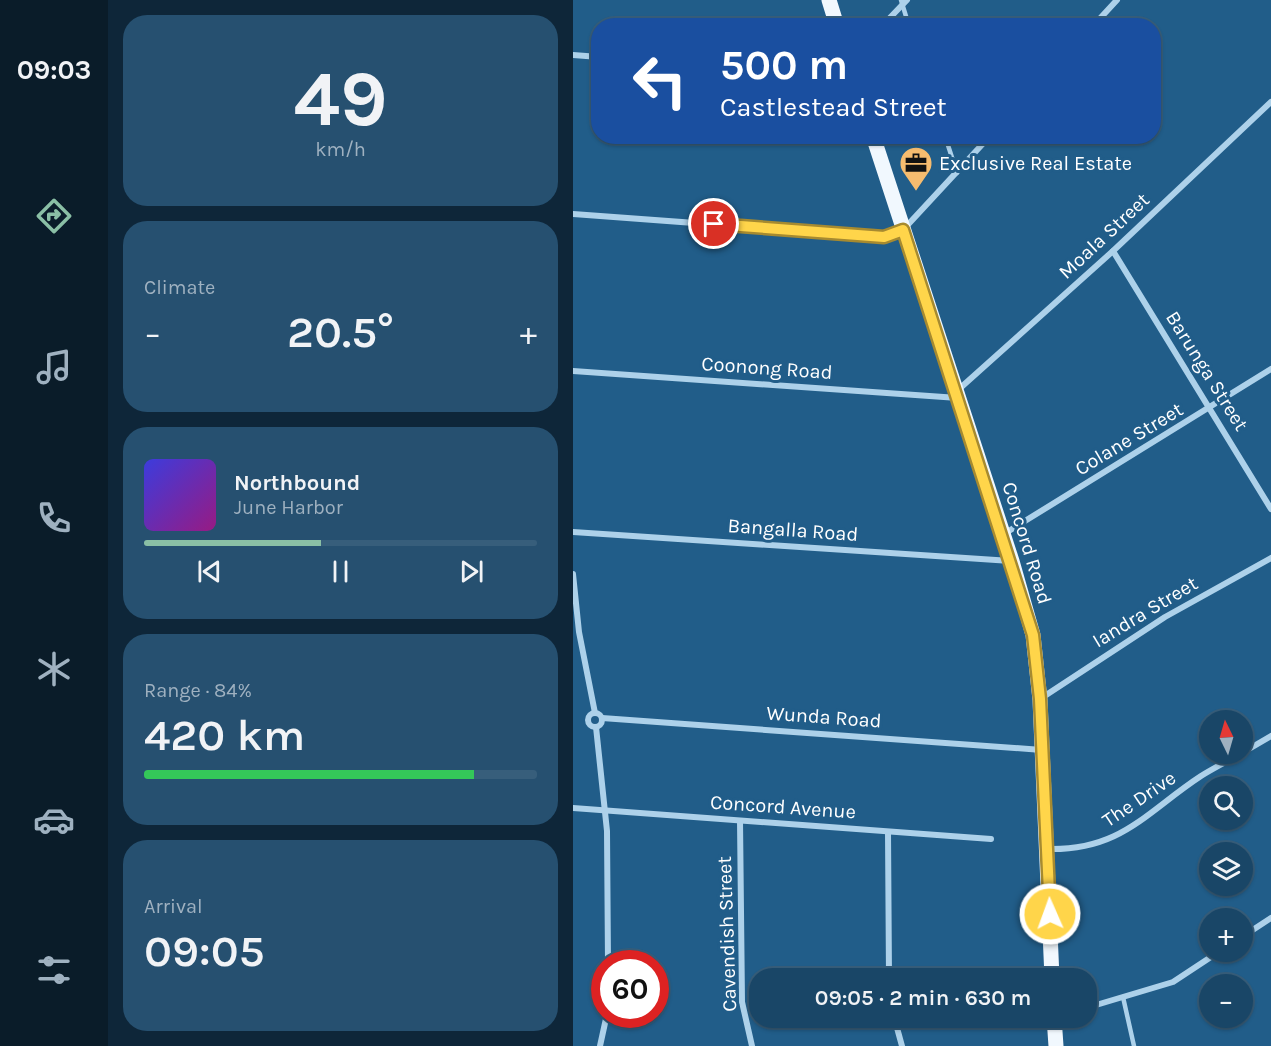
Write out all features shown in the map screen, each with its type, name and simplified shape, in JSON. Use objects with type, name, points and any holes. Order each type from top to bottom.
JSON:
[{"type":"main road","points":[[829,0],[835,18]]},
{"type":"main road","name":"Concord Road","points":[[876,144],[1012,561],[1033,635],[1040,699],[1052,968]]},
{"type":"main road","points":[[1055,1028],[1056,1046]]},
{"type":"street","points":[[1100,18],[1116,0]]},
{"type":"street","points":[[889,18],[903,2]]},
{"type":"street","points":[[573,55],[591,56]]},
{"type":"street","name":"Moala Street","points":[[957,395],[1271,102]]},
{"type":"street","points":[[573,214],[884,237],[903,230],[983,144]]},
{"type":"street","name":"Barunga Street","points":[[1113,251],[1271,509]]},
{"type":"street","name":"Colane Street","points":[[1003,534],[1271,369]]},
{"type":"street","name":"Coonong Road","points":[[573,371],[957,395]]},
{"type":"street","name":"Bangalla Road","points":[[573,532],[1012,561]]},
{"type":"street","name":"Iandra Street","points":[[1040,699],[1137,634],[1271,558]]},
{"type":"street","points":[[573,574],[581,643],[595,713],[602,718],[602,724],[592,727],[588,721],[589,716],[595,713]]},
{"type":"street","name":"Wunda Road","points":[[602,718],[1042,750]]},
{"type":"street","points":[[596,727],[606,811],[608,950]]},
{"type":"street","name":"The Drive","points":[[1253,747],[1271,736]]},
{"type":"street","name":"The Drive","points":[[1047,849],[1074,849],[1113,838],[1201,776],[1222,764]]},
{"type":"street","name":"Concord Avenue","points":[[573,808],[991,838]]},
{"type":"street","name":"Cavendish Street","points":[[739,821],[742,1002],[752,1046]]},
{"type":"street","points":[[888,832],[889,968]]},
{"type":"street","points":[[1253,930],[1271,918]]},
{"type":"street","points":[[1097,1005],[1173,982],[1203,962]]},
{"type":"street","points":[[600,1046],[604,1028]]},
{"type":"street","points":[[897,1028],[902,1046]]},
{"type":"lane","points":[[903,2],[907,18]]},
{"type":"lane","points":[[948,144],[957,173]]},
{"type":"lane","points":[[1123,997],[1134,1046]]},
{"type":"place","name":"Exclusive Real Estate","points":[[916,192]]},
{"type":"route","points":[[714,224],[884,237],[903,230],[1012,561],[1033,635],[1040,699],[1050,914]]}]
